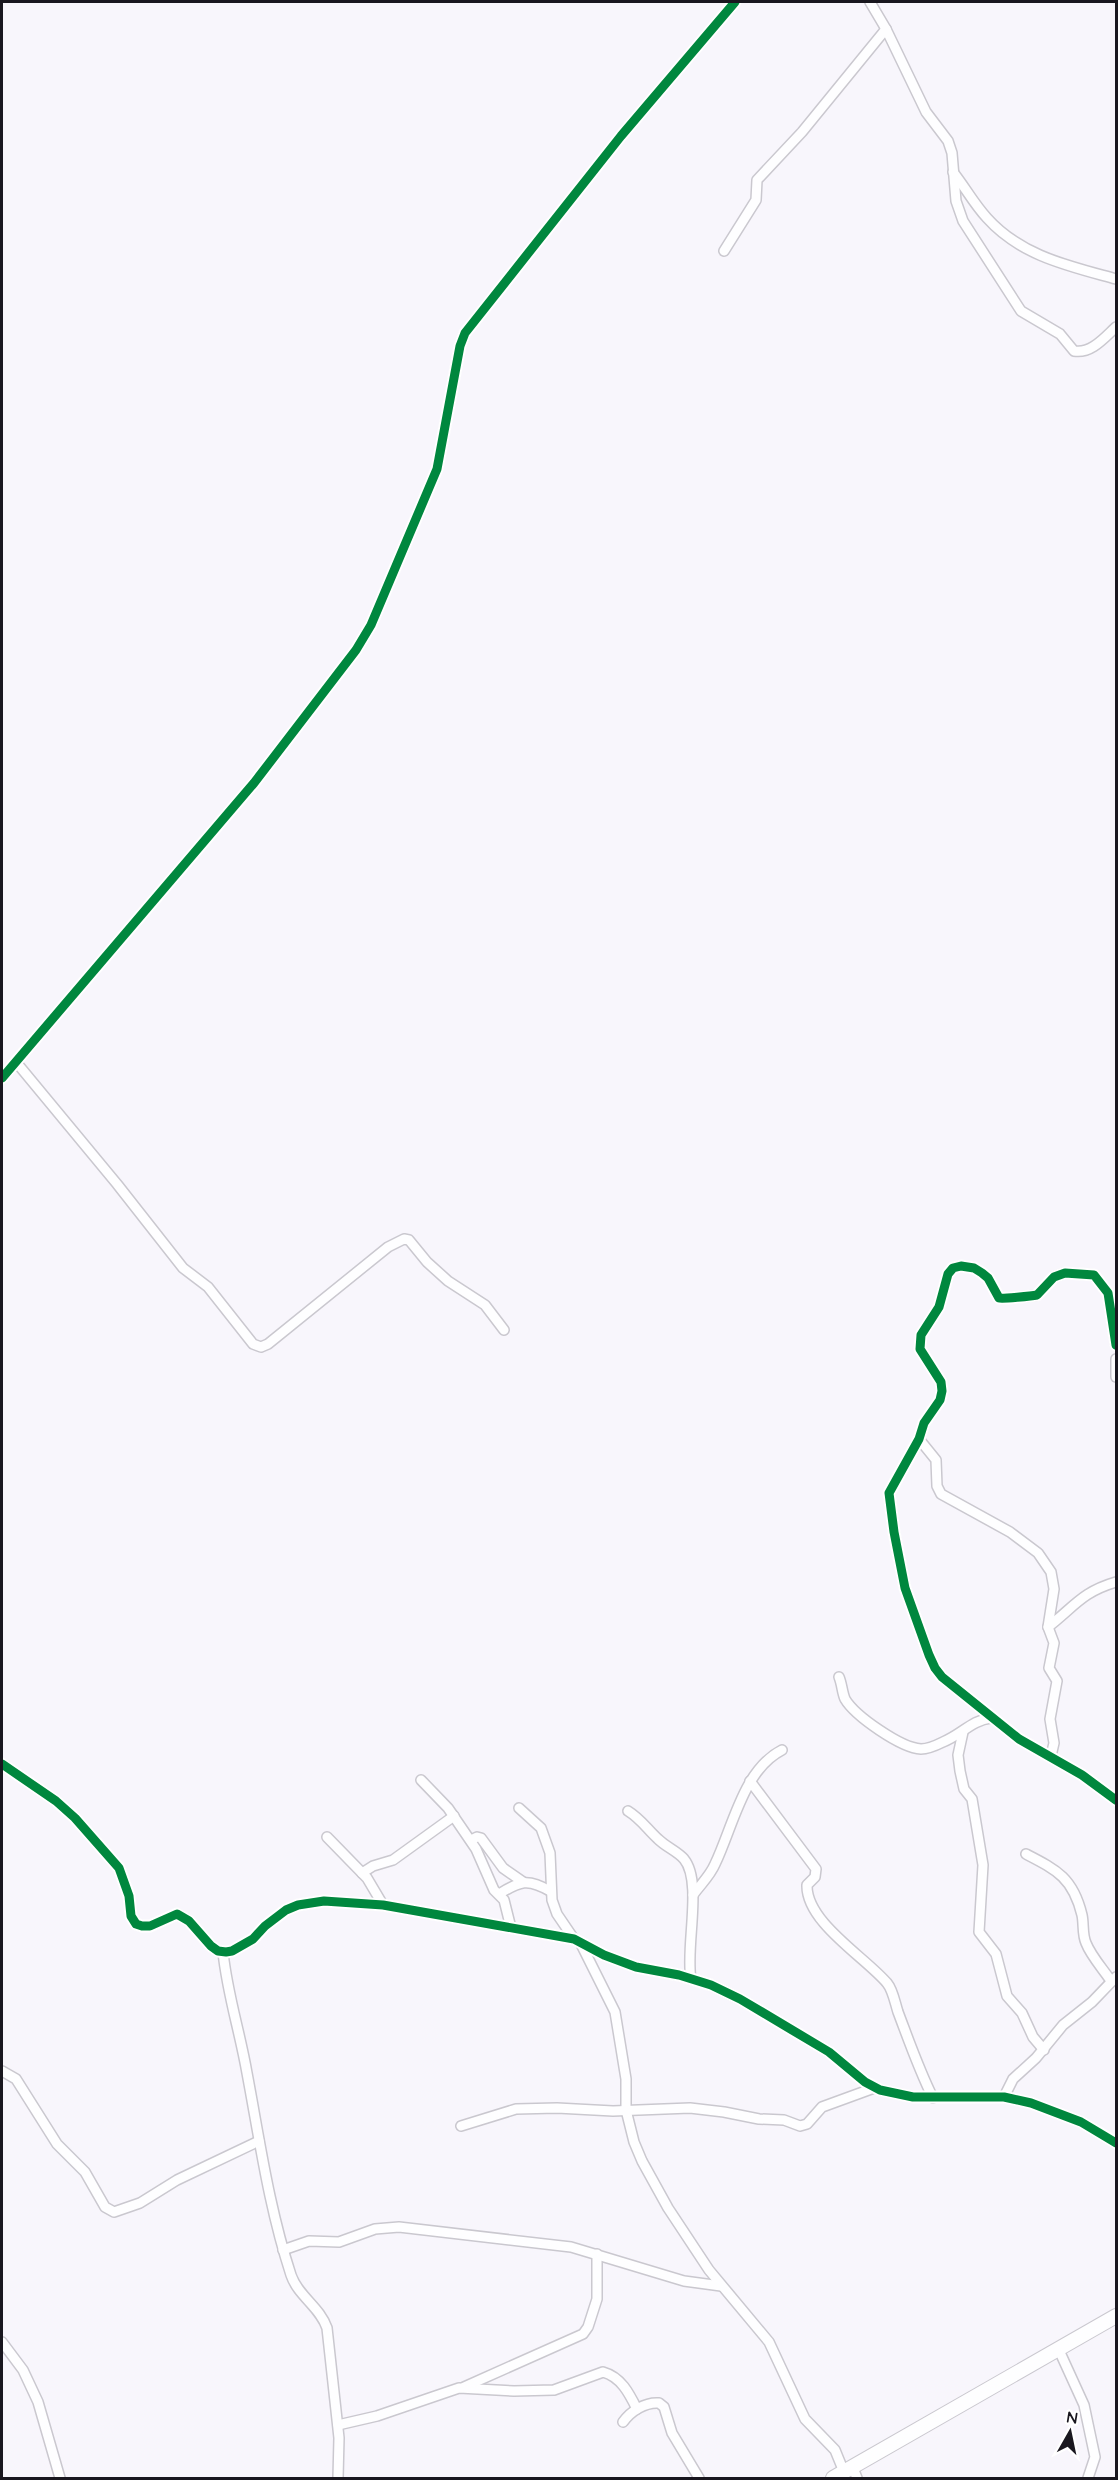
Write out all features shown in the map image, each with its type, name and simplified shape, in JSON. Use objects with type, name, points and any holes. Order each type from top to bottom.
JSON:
[{"type":"street","points":[[2,1078],[254,783],[357,650],[375,615],[437,469],[459,346],[465,333],[621,136],[735,2]]},
{"type":"street","points":[[870,2],[886,29],[926,112],[948,141],[952,153],[959,212],[1021,311],[1052,328],[1074,351],[1082,353],[1093,348],[1116,327]]},
{"type":"street","points":[[724,251],[756,200],[757,180],[802,132],[886,29]]},
{"type":"street","points":[[953,172],[987,218],[1020,245],[1035,254],[1063,265],[1116,279]]},
{"type":"street","points":[[16,1062],[110,1174],[183,1268],[208,1287],[253,1344],[264,1346],[388,1247],[404,1239],[409,1240],[427,1262],[448,1281],[485,1305],[504,1330]]},
{"type":"street","points":[[1116,1345],[1108,1293],[1094,1275],[1065,1273],[1054,1277],[1037,1295],[1016,1296],[1006,1300],[999,1298],[988,1278],[974,1268],[961,1266],[953,1269],[948,1274],[939,1306],[919,1341],[920,1349],[941,1382],[940,1400],[924,1423],[919,1439],[889,1492],[897,1553],[905,1588],[935,1668],[961,1694],[1018,1739],[1051,1756],[1116,1800]]},
{"type":"street","points":[[1116,1359],[1116,1377]]},
{"type":"street","points":[[919,1439],[936,1460],[937,1486],[941,1494],[1010,1532],[1038,1553],[1051,1572],[1054,1588],[1048,1627],[1054,1643],[1049,1668],[1057,1681],[1050,1719],[1054,1743],[1051,1756]]},
{"type":"street","points":[[1048,1627],[1091,1591],[1116,1582]]},
{"type":"street","points":[[839,1677],[847,1701],[862,1716],[892,1738],[922,1749],[940,1744],[963,1732],[974,1722],[991,1718]]},
{"type":"street","points":[[963,1732],[958,1755],[960,1771],[964,1789],[972,1799],[983,1865],[979,1932],[996,1954],[1007,1996],[1022,2013],[1033,2037],[1044,2049]]},
{"type":"street","points":[[693,1895],[716,1862],[750,1781],[763,1762],[782,1750]]},
{"type":"street","points":[[2,1764],[56,1801],[75,1818],[119,1868],[136,1924],[150,1926],[169,1916],[181,1915],[204,1941],[218,1951],[232,1952],[286,1910],[298,1905],[324,1901],[383,1905],[577,1941],[604,1955],[636,1967],[691,1978],[740,1999],[829,2052],[874,2088],[893,2094],[933,2098],[1004,2097],[1053,2110],[1081,2122],[1116,2143]]},
{"type":"street","points":[[421,1780],[454,1816],[471,1840],[494,1890],[499,1894],[508,1910],[512,1928]]},
{"type":"street","points":[[750,1781],[816,1869],[815,1876],[807,1885],[807,1890],[811,1902],[829,1929],[890,1987],[916,2061],[933,2098]]},
{"type":"street","points":[[519,1808],[541,1828],[550,1853],[550,1891],[557,1914],[577,1941],[615,2012],[626,2079],[626,2110],[634,2142],[642,2161],[684,2234],[721,2286],[770,2342],[805,2418],[835,2450],[847,2474],[1116,2316]]},
{"type":"street","points":[[628,1811],[639,1818],[656,1838],[685,1861],[693,1895],[688,1952],[691,1978]]},
{"type":"street","points":[[362,1873],[373,1866],[393,1860],[454,1816]]},
{"type":"street","points":[[327,1838],[362,1873],[383,1905]]},
{"type":"street","points":[[471,1840],[481,1838],[503,1868],[524,1882],[536,1884],[550,1891]]},
{"type":"street","points":[[1004,2097],[1013,2079],[1044,2049],[1063,2025],[1092,2002],[1114,1979],[1086,1943],[1077,1899],[1066,1878],[1055,1868],[1026,1854]]},
{"type":"street","points":[[499,1894],[524,1882]]},
{"type":"street","points":[[223,1952],[226,1979],[247,2070],[274,2222],[299,2291],[321,2313],[327,2328],[338,2425],[338,2478]]},
{"type":"street","points":[[2,2071],[16,2079],[57,2144],[85,2172],[98,2197],[110,2210],[123,2210],[140,2203],[177,2180],[259,2141]]},
{"type":"street","points":[[461,2126],[516,2109],[667,2108],[705,2109],[759,2119],[784,2120],[800,2127],[807,2124],[822,2107],[874,2088]]},
{"type":"street","points":[[283,2250],[309,2241],[339,2242],[375,2229],[399,2227],[571,2247],[684,2281],[721,2286]]},
{"type":"street","points":[[338,2425],[377,2416],[464,2387],[583,2334],[588,2327],[597,2299],[597,2254]]},
{"type":"street","points":[[2,2342],[23,2370],[38,2402],[60,2478]]},
{"type":"street","points":[[1058,2348],[1084,2405],[1095,2457],[1088,2478]]},
{"type":"street","points":[[464,2387],[514,2391],[554,2390],[603,2372],[611,2375],[623,2385],[637,2409]]},
{"type":"street","points":[[623,2422],[637,2409],[653,2403],[664,2407],[672,2433],[699,2478]]},
{"type":"cycle path","points":[[2,1078],[254,783],[356,650],[371,625],[437,469],[460,346],[465,333],[621,136],[735,2]]},
{"type":"cycle path","points":[[1116,1345],[1108,1293],[1094,1275],[1065,1273],[1054,1277],[1037,1295],[999,1298],[988,1278],[982,1273],[974,1268],[961,1266],[953,1268],[948,1274],[939,1307],[921,1335],[920,1349],[941,1382],[940,1400],[924,1423],[919,1439],[889,1493],[905,1588],[935,1668],[942,1677],[1019,1739],[1082,1775],[1116,1800]]},
{"type":"cycle path","points":[[2,1764],[56,1801],[75,1818],[119,1868],[129,1896],[131,1916],[136,1924],[150,1926],[177,1914],[189,1921],[211,1946],[218,1951],[226,1952],[253,1939],[265,1926],[286,1910],[298,1905],[324,1901],[383,1905],[574,1939],[604,1955],[636,1967],[679,1975],[711,1985],[740,1999],[829,2052],[865,2082],[880,2090],[913,2097],[1004,2097],[1031,2103],[1081,2122],[1116,2143]]}]
